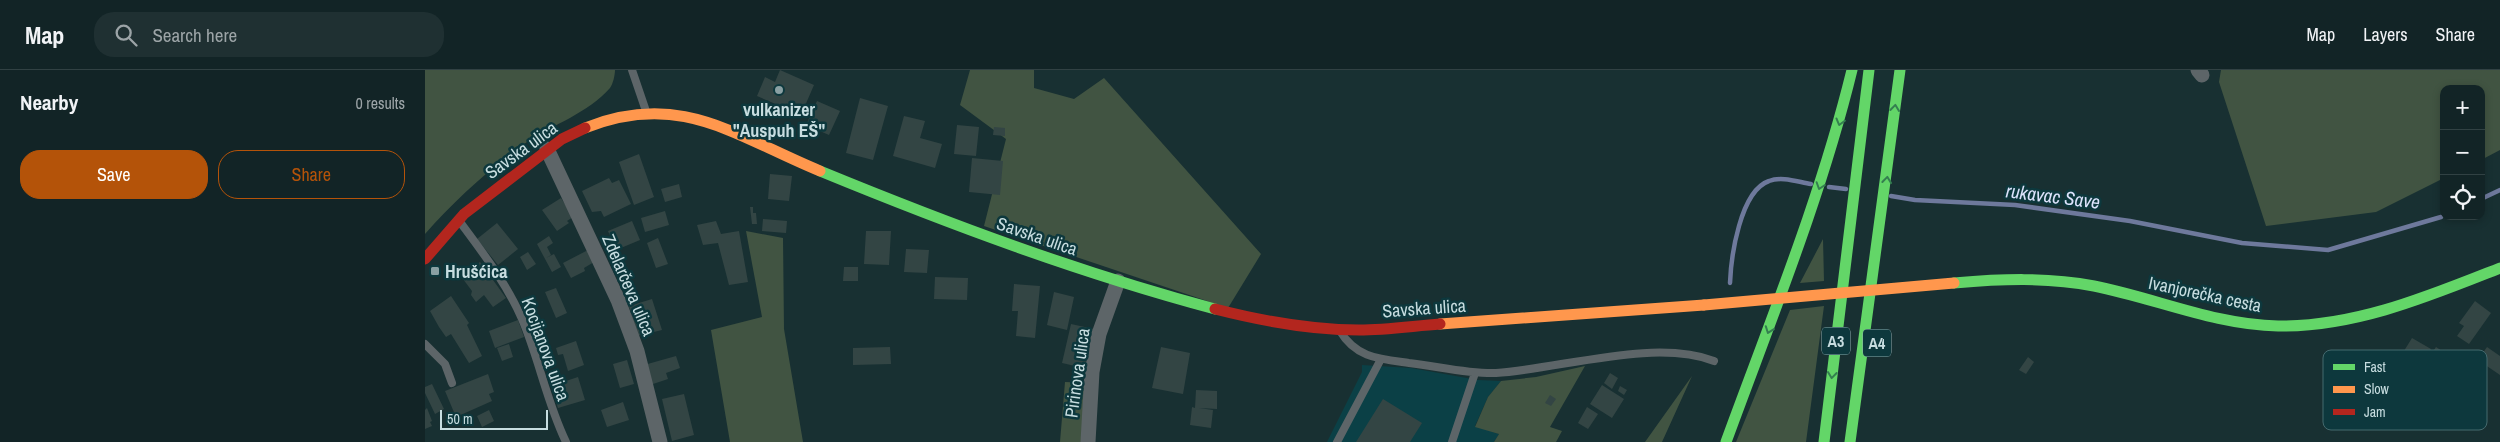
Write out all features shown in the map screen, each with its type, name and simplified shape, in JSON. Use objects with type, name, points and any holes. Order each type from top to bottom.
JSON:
[{"type":"main road","points":[[1726,442],[1803,234],[1835,139],[1852,70]]},
{"type":"main road","name":"A3","points":[[1824,442],[1869,70]]},
{"type":"main road","name":"A3","points":[[1851,442],[1883,243],[1883,214],[1900,70]]},
{"type":"main road","name":"Savska ulica","points":[[425,259],[458,221],[547,149],[580,130],[598,123],[646,113],[680,115],[711,123],[911,209],[1047,259],[1255,319],[1295,327],[1339,330],[1703,305]]},
{"type":"main road","points":[[1882,302],[1883,243]]},
{"type":"main road","name":"Ivanjorečka cesta","points":[[1703,305],[1954,283],[2026,279],[2063,281],[2093,286],[2245,324],[2297,326],[2347,320],[2400,306],[2500,268]]},
{"type":"street","name":"Zdelarčeva ulica","points":[[547,149],[617,300],[637,351],[660,442]]},
{"type":"street","name":"Pirinova ulica","points":[[1088,442],[1092,372],[1099,334],[1118,281]]},
{"type":"lane","points":[[632,70],[646,113]]},
{"type":"lane","name":"Kocijanova ulica","points":[[458,221],[494,268],[514,301],[523,321],[547,396],[566,442]]},
{"type":"lane","points":[[1339,330],[1347,344],[1361,352],[1381,359],[1475,373],[1498,373],[1575,361],[1653,353],[1695,354],[1714,361]]},
{"type":"lane","points":[[425,344],[445,364],[452,383]]},
{"type":"lane","points":[[1337,442],[1381,359]]},
{"type":"lane","points":[[1452,442],[1475,373]]},
{"type":"shaded area","points":[[1362,365],[1411,368],[1478,380],[1501,381],[1488,397],[1475,426],[1499,434],[1494,442],[1327,442],[1362,372]]},
{"type":"green space","points":[[425,70],[615,70],[610,88],[601,97],[581,111],[527,142],[500,163],[448,209],[425,234]]},
{"type":"green space","points":[[970,70],[1034,70],[1034,88],[1074,99],[1104,78],[1261,254],[1228,308],[984,226],[1006,139],[960,105]]},
{"type":"green space","points":[[2221,70],[2500,70],[2500,150],[2485,158],[2485,85],[2440,85],[2440,180],[2376,212],[2266,226],[2219,82]]},
{"type":"green space","points":[[746,231],[783,238],[784,329],[803,442],[730,442],[711,330],[762,317]]},
{"type":"green space","points":[[1823,239],[1824,281],[1800,283]]},
{"type":"green space","points":[[1824,306],[1806,442],[1736,442],[1790,310]]},
{"type":"green space","points":[[1585,366],[1550,427],[1562,431],[1556,442],[1494,442],[1499,434],[1475,427],[1488,397],[1501,381],[1536,377]]},
{"type":"green space","points":[[1692,376],[1662,442],[1645,442]]},
{"type":"green space","points":[[1065,382],[1088,383],[1083,442],[1060,442]]},
{"type":"building","points":[[780,70],[814,85],[801,115],[757,96],[765,77],[775,82]]},
{"type":"building","points":[[860,98],[888,106],[873,160],[846,153]]},
{"type":"building","points":[[817,101],[840,111],[829,135],[806,125]]},
{"type":"building","points":[[904,116],[925,121],[920,138],[942,144],[935,168],[893,156]]},
{"type":"building","points":[[957,125],[979,127],[976,156],[954,154]]},
{"type":"building","points":[[994,127],[1005,128],[1005,136],[993,135]]},
{"type":"building","points":[[639,154],[654,197],[634,205],[619,162]]},
{"type":"building","points":[[972,158],[1003,161],[1000,195],[969,192]]},
{"type":"building","points":[[770,174],[792,176],[789,201],[768,199]]},
{"type":"building","points":[[609,178],[612,183],[619,180],[631,204],[604,217],[601,211],[592,212],[582,191]]},
{"type":"building","points":[[679,184],[682,197],[665,202],[661,189]]},
{"type":"building","points":[[561,198],[573,217],[567,221],[569,223],[557,231],[542,210]]},
{"type":"building","points":[[750,207],[753,207],[753,213],[756,213],[757,224],[752,224]]},
{"type":"building","points":[[665,211],[669,225],[645,232],[641,218]]},
{"type":"building","points":[[763,219],[787,221],[786,233],[762,231]]},
{"type":"building","points":[[632,221],[640,240],[616,250],[608,231]]},
{"type":"building","points":[[716,221],[721,234],[739,231],[748,282],[729,285],[718,243],[703,245],[697,225]]},
{"type":"building","points":[[497,223],[518,249],[498,265],[477,239]]},
{"type":"building","points":[[866,231],[891,231],[889,265],[864,264]]},
{"type":"building","points":[[549,236],[553,243],[547,247],[551,255],[546,258],[554,254],[561,267],[552,272],[537,244]]},
{"type":"building","points":[[658,238],[668,264],[656,268],[647,243]]},
{"type":"building","points":[[906,249],[929,250],[927,273],[904,272]]},
{"type":"building","points":[[588,250],[594,262],[584,268],[585,271],[571,278],[563,263]]},
{"type":"building","points":[[528,252],[536,264],[527,270],[520,257]]},
{"type":"building","points":[[480,262],[506,298],[493,307],[484,295],[476,302],[471,295],[472,291],[460,275]]},
{"type":"building","points":[[844,267],[858,267],[858,281],[843,281]]},
{"type":"building","points":[[935,277],[968,278],[967,300],[934,299]]},
{"type":"building","points":[[1014,284],[1040,286],[1035,338],[1016,336],[1018,311],[1012,311]]},
{"type":"building","points":[[556,288],[567,313],[556,318],[545,292]]},
{"type":"building","points":[[1054,292],[1074,297],[1067,330],[1047,325]]},
{"type":"building","points":[[451,296],[469,323],[467,325],[482,356],[469,363],[451,334],[446,337],[430,311]]},
{"type":"building","points":[[652,299],[662,330],[637,336],[629,306]]},
{"type":"building","points":[[2475,301],[2491,313],[2469,344],[2457,336],[2464,326],[2459,323]]},
{"type":"building","points":[[518,320],[524,337],[495,348],[489,331]]},
{"type":"building","points":[[1071,324],[1094,329],[1084,368],[1062,363]]},
{"type":"building","points":[[2412,338],[2431,349],[2430,350],[2405,350]]},
{"type":"building","points":[[576,341],[584,365],[568,371],[563,354],[558,355],[556,348]]},
{"type":"building","points":[[509,344],[513,357],[502,361],[497,348]]},
{"type":"building","points":[[890,347],[891,364],[853,365],[853,348]]},
{"type":"building","points":[[1161,347],[1190,353],[1183,394],[1152,388]]},
{"type":"building","points":[[2487,347],[2500,356],[2500,375],[2487,366],[2487,350],[2485,350]]},
{"type":"building","points":[[676,356],[680,368],[666,373],[668,379],[650,385],[644,365]]},
{"type":"building","points":[[2028,357],[2034,362],[2026,374],[2019,370]]},
{"type":"building","points":[[627,360],[634,384],[620,388],[613,364]]},
{"type":"building","points":[[1610,373],[1618,378],[1612,389],[1604,383]]},
{"type":"building","points":[[488,374],[494,392],[489,394],[492,401],[456,417],[445,391]]},
{"type":"building","points":[[578,377],[585,400],[558,408],[551,386]]},
{"type":"building","points":[[432,384],[444,409],[435,414],[425,393],[425,387]]},
{"type":"building","points":[[1602,385],[1624,399],[1612,418],[1590,404]]},
{"type":"building","points":[[1620,386],[1627,390],[1624,395],[1618,391]]},
{"type":"building","points":[[1196,390],[1217,391],[1217,409],[1199,408],[1213,410],[1211,428],[1190,425],[1192,407],[1195,408]]},
{"type":"building","points":[[684,394],[694,435],[672,441],[662,399]]},
{"type":"building","points":[[1550,395],[1556,399],[1551,406],[1545,403]]},
{"type":"building","points":[[1383,399],[1422,423],[1410,442],[1356,442]]},
{"type":"building","points":[[623,402],[629,420],[607,427],[601,410]]},
{"type":"building","points":[[1587,407],[1598,414],[1588,429],[1578,423]]},
{"type":"building","points":[[427,408],[432,426],[425,429],[425,410]]},
{"type":"building","points":[[489,410],[494,421],[482,427],[477,416]]},
{"type":"waterway","name":"rukavac Save","points":[[1730,283],[1732,258],[1739,226],[1744,211],[1759,187],[1769,181],[1779,179],[1811,184]]},
{"type":"waterway","name":"rukavac Save","points":[[1829,187],[1846,189]]},
{"type":"waterway","name":"rukavac Save","points":[[2485,197],[2500,190]]},
{"type":"waterway","name":"rukavac Save","points":[[1891,196],[1915,200],[2015,205],[2130,221],[2242,243],[2328,250],[2440,217]]},
{"type":"traffic: fast","points":[[1726,442],[1826,164],[1852,70]]},
{"type":"traffic: fast","points":[[1824,442],[1869,70]]},
{"type":"traffic: fast","points":[[1850,442],[1900,70]]},
{"type":"traffic: fast","points":[[820,171],[917,210],[1015,246],[1114,280],[1215,309]]},
{"type":"traffic: fast","points":[[1954,283],[2024,280],[2076,283],[2117,291],[2231,321],[2278,326],[2336,321],[2392,308],[2500,268]]},
{"type":"traffic: slow","points":[[585,128],[619,118],[650,114],[679,116],[706,122],[733,132],[820,171]]},
{"type":"traffic: slow","points":[[1704,305],[1954,283]]},
{"type":"traffic: slow","points":[[1440,324],[1704,305]]},
{"type":"traffic: jam","points":[[425,259],[464,214],[562,139],[585,128]]},
{"type":"traffic: jam","points":[[1215,309],[1269,321],[1341,330],[1389,329],[1440,324]]},
{"type":"place","name":"vulkanizer \"Auspuh EŠ\"","points":[[779,90]]},
{"type":"place","name":"Hrušćica","points":[[435,271]]}]
